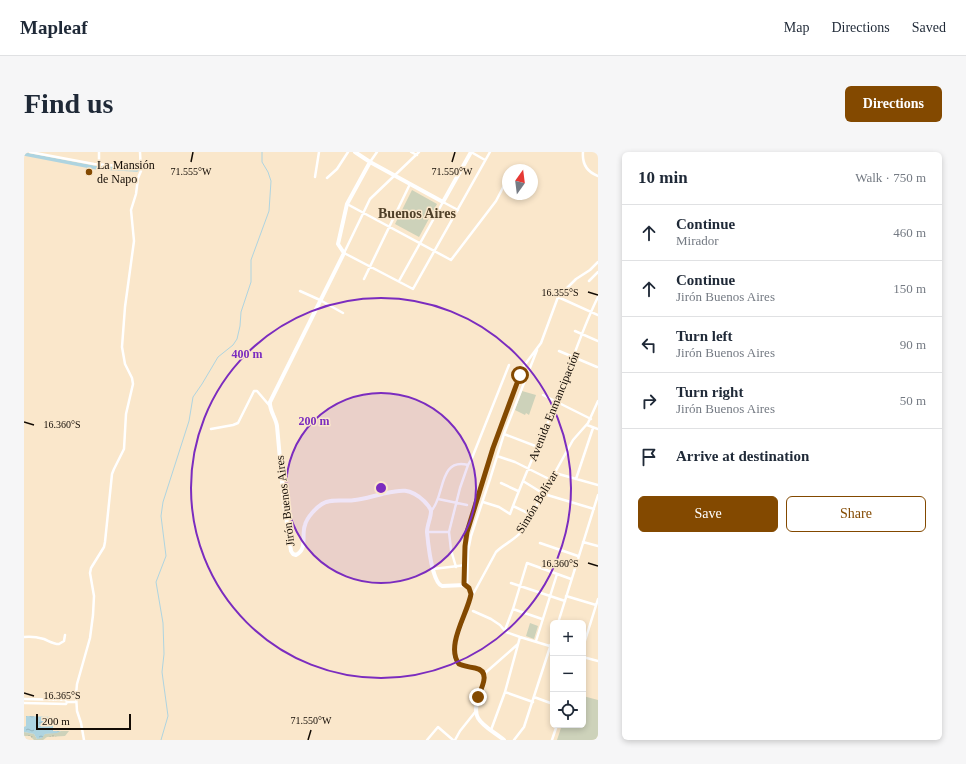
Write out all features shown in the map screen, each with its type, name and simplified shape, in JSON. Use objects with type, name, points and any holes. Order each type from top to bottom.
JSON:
[{"type":"street","points":[[30,152],[99,165],[135,167]]},
{"type":"street","points":[[99,152],[99,165]]},
{"type":"street","points":[[84,740],[76,702],[77,684],[90,638],[93,615],[94,596],[90,573],[91,568],[104,547],[112,474],[124,448],[126,414],[134,384],[124,364],[122,347],[125,307],[134,241],[131,210],[141,170],[140,152]]},
{"type":"street","points":[[315,177],[319,152]]},
{"type":"street","points":[[327,178],[337,169],[348,152]]},
{"type":"street","points":[[355,152],[370,162],[458,210]]},
{"type":"street","points":[[377,152],[347,204],[338,244],[344,253],[413,289],[490,152]]},
{"type":"street","points":[[411,152],[417,155]]},
{"type":"street","points":[[269,405],[370,199],[419,152]]},
{"type":"street","points":[[399,281],[471,152],[485,160]]},
{"type":"street","points":[[583,152],[583,159],[586,168],[598,176]]},
{"type":"street","points":[[364,279],[410,184]]},
{"type":"street","points":[[347,204],[451,260],[493,206],[502,189]]},
{"type":"street","points":[[466,565],[470,540],[504,434],[558,298],[576,279],[590,270],[598,262]]},
{"type":"street","points":[[589,281],[598,272]]},
{"type":"street","points":[[300,291],[320,300],[343,314]]},
{"type":"street","name":"Avenida Enmancipación","points":[[483,502],[499,507],[510,514],[518,491],[529,470],[574,357],[590,312],[598,297]]},
{"type":"street","points":[[558,298],[598,315]]},
{"type":"street","points":[[575,331],[598,341]]},
{"type":"street","points":[[504,740],[479,719],[476,711],[477,700],[485,678],[484,674],[478,669],[460,664],[454,653],[455,642],[471,592],[465,585],[465,546],[467,532],[496,441],[523,367],[537,348]]},
{"type":"street","points":[[559,351],[597,367]]},
{"type":"street","points":[[456,567],[451,550],[449,532],[456,503],[468,465],[509,365]]},
{"type":"street","points":[[211,428],[233,426],[238,423],[253,392],[256,390],[269,405]]},
{"type":"street","points":[[543,395],[591,419]]},
{"type":"street","name":"Simón Bolívar","points":[[470,599],[496,552],[518,536],[523,530],[573,440],[591,419],[598,401]]},
{"type":"street","name":"Jirón Buenos Aires","points":[[269,405],[277,426],[284,508],[291,552],[293,554],[298,554],[302,548],[306,523],[318,507],[326,502],[354,500],[404,490],[416,494],[426,502],[431,511]]},
{"type":"street","points":[[587,425],[598,429]]},
{"type":"street","points":[[576,479],[593,428]]},
{"type":"street","points":[[504,434],[538,447]]},
{"type":"street","points":[[497,456],[516,462],[551,480]]},
{"type":"street","points":[[465,585],[441,586],[436,579],[433,569],[428,532],[431,511],[438,499],[445,476],[451,467],[457,464],[468,465]]},
{"type":"street","points":[[555,473],[598,485]]},
{"type":"street","points":[[523,481],[544,494],[594,509]]},
{"type":"street","points":[[501,483],[518,491]]},
{"type":"street","points":[[559,620],[598,495]]},
{"type":"street","points":[[438,499],[467,506]]},
{"type":"street","points":[[513,506],[531,515]]},
{"type":"street","points":[[428,532],[449,532]]},
{"type":"street","points":[[583,542],[598,546]]},
{"type":"street","points":[[540,543],[578,556]]},
{"type":"street","points":[[504,630],[513,608],[527,563],[571,579]]},
{"type":"street","points":[[433,569],[466,565]]},
{"type":"street","points":[[536,641],[557,574]]},
{"type":"street","points":[[511,583],[565,601]]},
{"type":"street","points":[[566,596],[597,605]]},
{"type":"street","points":[[586,638],[598,599]]},
{"type":"street","points":[[513,608],[542,620]]},
{"type":"street","points":[[473,611],[491,619],[506,632],[550,645]]},
{"type":"street","points":[[24,637],[32,636],[54,644],[59,644],[64,641],[65,635]]},
{"type":"street","points":[[491,730],[505,692],[520,637]]},
{"type":"street","points":[[484,674],[518,643]]},
{"type":"street","points":[[514,740],[524,728],[550,652]]},
{"type":"street","points":[[586,658],[598,661]]},
{"type":"street","points":[[505,692],[533,702]]},
{"type":"street","points":[[534,697],[550,703]]},
{"type":"street","points":[[24,699],[66,700],[67,702]]},
{"type":"street","points":[[24,703],[66,704],[67,702],[76,702]]},
{"type":"street","points":[[427,740],[438,727],[454,740],[476,711]]},
{"type":"street","points":[[552,740],[556,728]]},
{"type":"green space","points":[[412,190],[437,204],[419,237],[395,224]]},
{"type":"green space","points":[[522,391],[536,395],[529,415],[526,413],[525,415],[515,410]]},
{"type":"green space","points":[[530,623],[538,626],[534,639],[526,636]]},
{"type":"green space","points":[[586,697],[598,700],[598,740],[557,740],[561,728],[586,728]]},
{"type":"green space","points":[[69,731],[65,736],[47,737],[43,740],[34,740],[30,736],[24,736],[24,732],[34,734],[37,739],[45,734]]},
{"type":"water","points":[[26,716],[52,717],[53,731],[61,731],[57,733],[45,734],[42,738],[37,739],[34,734],[24,732],[24,727],[26,726]]},
{"type":"waterway","points":[[161,740],[168,716],[162,672],[164,654],[163,623],[156,582],[166,556],[161,516],[163,502],[189,421],[193,397],[218,357],[233,345],[237,339],[241,312],[251,282],[251,260],[269,211],[271,181],[262,162],[262,152]]},
{"type":"waterway","points":[[24,154],[97,168]]},
{"type":"waterway","points":[[102,168],[137,170]]},
{"type":"place","name":"La Mansión de Napo","points":[[89,172]]},
{"type":"district","name":"Buenos Aires","points":[[417,213]]},
{"type":"route","points":[[478,697],[485,678],[482,671],[459,664],[454,651],[455,642],[471,594],[469,588],[464,584],[465,541],[493,448],[520,375]]}]
